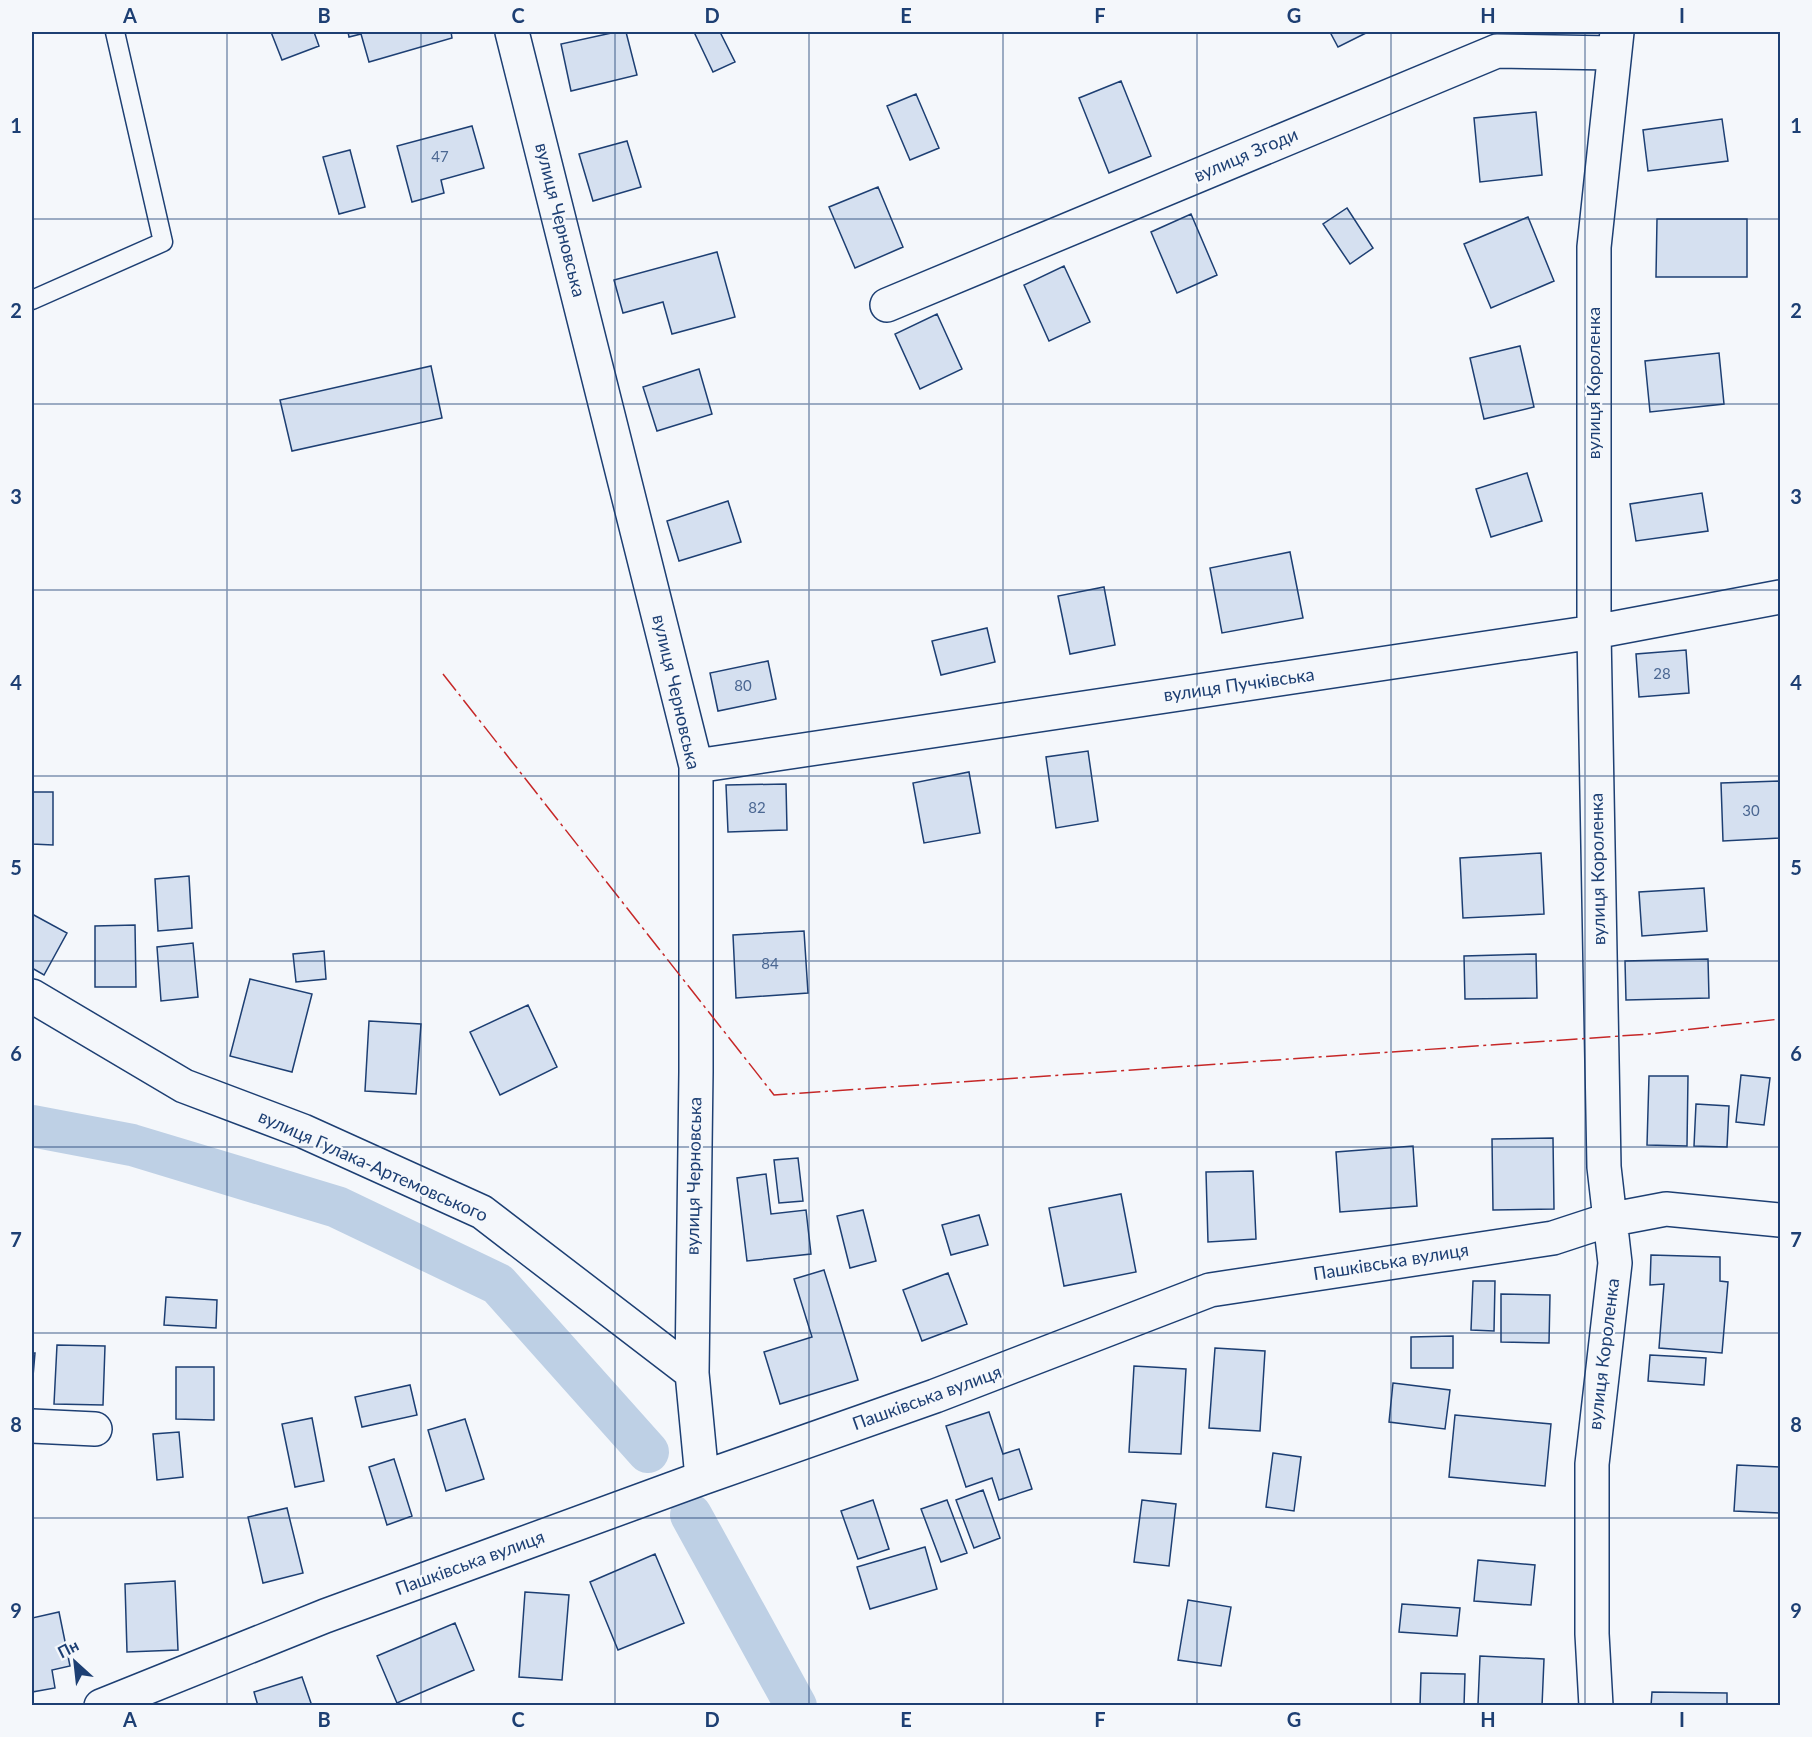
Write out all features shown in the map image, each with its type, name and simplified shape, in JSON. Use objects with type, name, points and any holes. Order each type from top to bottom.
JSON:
[{"type":"street","name":"вулиця Черновська","points":[[512,32],[696,766],[696,1072],[692,1373],[702,1478]]},
{"type":"street","name":"вулиця Згоди","points":[[887,305],[1488,41],[1615,42]]},
{"type":"street","name":"вулиця Короленка","points":[[1596,1706],[1592,1634],[1592,1464],[1615,1263],[1608,1220],[1604,1155],[1594,632],[1594,247],[1615,42]]},
{"type":"street","name":"вулиця Пучківська","points":[[696,766],[1594,632],[1780,597]]},
{"type":"street","name":"вулиця Гулака-Артемовського","points":[[32,996],[184,1086],[303,1131],[482,1212],[692,1373]]},
{"type":"street","name":"Пашківська вулиця","points":[[101,1706],[325,1616],[702,1478],[936,1396],[1210,1290],[1553,1238],[1608,1220],[1666,1209],[1780,1220]]},
{"type":"street","points":[[32,1426],[94,1429]]},
{"type":"lane","points":[[32,300],[163,242],[115,32]]},
{"type":"building","points":[[271,32],[314,32],[319,46],[282,60]]},
{"type":"building","points":[[348,32],[451,32],[452,38],[369,62],[361,34],[349,37]]},
{"type":"building","points":[[616,32],[626,32],[637,75],[571,91],[561,44]]},
{"type":"building","points":[[694,32],[720,32],[735,62],[713,72]]},
{"type":"building","points":[[1330,32],[1368,32],[1338,47]]},
{"type":"building","points":[[1121,81],[1151,156],[1109,173],[1079,98]]},
{"type":"building","points":[[916,94],[939,148],[910,160],[887,106]]},
{"type":"building","points":[[1536,112],[1542,175],[1480,182],[1474,118]]},
{"type":"building","points":[[1722,119],[1728,161],[1648,171],[1643,130]]},
{"type":"building","points":[[472,126],[484,168],[441,180],[444,193],[412,202],[397,146]]},
{"type":"building","points":[[627,141],[641,187],[593,201],[579,154]]},
{"type":"building","points":[[350,150],[365,207],[339,214],[323,157]]},
{"type":"building","points":[[878,187],[903,247],[855,268],[829,207]]},
{"type":"building","points":[[1347,208],[1373,248],[1350,264],[1323,224]]},
{"type":"building","points":[[1191,214],[1217,275],[1177,293],[1151,232]]},
{"type":"building","points":[[1528,217],[1554,281],[1491,308],[1464,244]]},
{"type":"building","points":[[1657,219],[1747,219],[1747,277],[1656,277]]},
{"type":"building","points":[[717,252],[735,317],[672,334],[663,302],[623,313],[614,280]]},
{"type":"building","points":[[1064,266],[1090,322],[1049,341],[1024,285]]},
{"type":"building","points":[[937,314],[962,369],[920,389],[895,334]]},
{"type":"building","points":[[1520,346],[1534,407],[1484,419],[1470,358]]},
{"type":"building","points":[[1719,353],[1724,404],[1650,412],[1645,361]]},
{"type":"building","points":[[431,366],[442,418],[292,451],[280,400]]},
{"type":"building","points":[[699,369],[712,414],[657,431],[643,387]]},
{"type":"building","points":[[1527,473],[1542,521],[1491,537],[1476,489]]},
{"type":"building","points":[[1702,493],[1708,531],[1636,541],[1630,504]]},
{"type":"building","points":[[728,501],[741,542],[679,561],[667,521]]},
{"type":"building","points":[[1290,552],[1303,618],[1222,633],[1210,568]]},
{"type":"building","points":[[1104,587],[1115,645],[1070,654],[1058,596]]},
{"type":"building","points":[[987,628],[995,662],[941,675],[932,641]]},
{"type":"building","points":[[1686,650],[1689,693],[1639,697],[1636,654]]},
{"type":"building","points":[[768,661],[776,699],[718,711],[710,673]]},
{"type":"building","points":[[1088,751],[1098,821],[1056,828],[1046,757]]},
{"type":"building","points":[[969,772],[980,833],[924,843],[913,783]]},
{"type":"building","points":[[1780,781],[1780,838],[1723,841],[1721,783]]},
{"type":"building","points":[[786,784],[787,830],[728,832],[726,785]]},
{"type":"building","points":[[32,792],[53,792],[53,845],[32,844]]},
{"type":"building","points":[[1541,853],[1544,914],[1463,918],[1460,858]]},
{"type":"building","points":[[189,876],[192,928],[158,931],[155,879]]},
{"type":"building","points":[[1704,888],[1707,931],[1642,936],[1639,892]]},
{"type":"building","points":[[32,914],[67,933],[44,975],[32,968]]},
{"type":"building","points":[[135,925],[136,987],[95,987],[95,926]]},
{"type":"building","points":[[804,931],[808,993],[736,998],[733,935]]},
{"type":"building","points":[[193,943],[198,997],[161,1001],[157,947]]},
{"type":"building","points":[[324,951],[326,979],[296,982],[293,954]]},
{"type":"building","points":[[1536,954],[1537,998],[1465,999],[1464,956]]},
{"type":"building","points":[[1708,959],[1709,998],[1626,1000],[1625,961]]},
{"type":"building","points":[[250,979],[312,994],[292,1072],[230,1056]]},
{"type":"building","points":[[528,1005],[557,1067],[500,1095],[470,1032]]},
{"type":"building","points":[[369,1021],[421,1024],[416,1094],[365,1091]]},
{"type":"building","points":[[1741,1075],[1770,1078],[1764,1125],[1736,1122]]},
{"type":"building","points":[[1649,1076],[1688,1076],[1687,1146],[1647,1145]]},
{"type":"building","points":[[1696,1104],[1729,1106],[1727,1147],[1694,1146]]},
{"type":"building","points":[[1553,1138],[1554,1209],[1493,1210],[1492,1139]]},
{"type":"building","points":[[1413,1146],[1417,1206],[1340,1212],[1336,1152]]},
{"type":"building","points":[[798,1158],[803,1201],[779,1203],[774,1160]]},
{"type":"building","points":[[1253,1171],[1256,1239],[1208,1242],[1206,1172]]},
{"type":"building","points":[[766,1174],[771,1214],[806,1210],[811,1254],[747,1261],[737,1178]]},
{"type":"building","points":[[1121,1194],[1136,1272],[1064,1286],[1049,1208]]},
{"type":"building","points":[[863,1210],[876,1261],[850,1268],[837,1216]]},
{"type":"building","points":[[979,1215],[988,1245],[951,1255],[942,1225]]},
{"type":"building","points":[[1651,1255],[1720,1257],[1720,1281],[1728,1282],[1722,1353],[1659,1348],[1664,1284],[1650,1285]]},
{"type":"building","points":[[824,1270],[858,1380],[780,1404],[764,1352],[812,1337],[794,1279]]},
{"type":"building","points":[[948,1273],[967,1324],[922,1341],[903,1290]]},
{"type":"building","points":[[1473,1281],[1495,1281],[1494,1331],[1471,1330]]},
{"type":"building","points":[[1501,1294],[1550,1295],[1549,1343],[1501,1342]]},
{"type":"building","points":[[166,1297],[217,1300],[216,1328],[164,1325]]},
{"type":"building","points":[[1453,1336],[1453,1368],[1411,1368],[1411,1337]]},
{"type":"building","points":[[57,1345],[105,1346],[103,1405],[54,1404]]},
{"type":"building","points":[[1215,1348],[1265,1351],[1260,1431],[1209,1428]]},
{"type":"building","points":[[32,1353],[35,1353],[32,1388]]},
{"type":"building","points":[[1650,1355],[1706,1358],[1704,1385],[1648,1381]]},
{"type":"building","points":[[1134,1366],[1186,1369],[1181,1454],[1129,1452]]},
{"type":"building","points":[[176,1367],[214,1367],[214,1420],[176,1419]]},
{"type":"building","points":[[1393,1383],[1450,1390],[1445,1429],[1389,1422]]},
{"type":"building","points":[[410,1385],[417,1415],[362,1427],[355,1397]]},
{"type":"building","points":[[989,1412],[1003,1454],[1019,1449],[1032,1489],[999,1500],[992,1478],[966,1487],[946,1426]]},
{"type":"building","points":[[1455,1415],[1551,1424],[1545,1486],[1449,1477]]},
{"type":"building","points":[[312,1418],[324,1481],[295,1487],[282,1424]]},
{"type":"building","points":[[465,1419],[484,1479],[446,1491],[428,1430]]},
{"type":"building","points":[[179,1432],[183,1477],[157,1480],[153,1434]]},
{"type":"building","points":[[1273,1453],[1301,1457],[1294,1511],[1266,1507]]},
{"type":"building","points":[[394,1459],[412,1516],[387,1525],[369,1467]]},
{"type":"building","points":[[1737,1465],[1780,1467],[1780,1513],[1734,1511]]},
{"type":"building","points":[[983,1490],[1000,1538],[974,1548],[956,1500]]},
{"type":"building","points":[[873,1500],[889,1549],[858,1559],[841,1511]]},
{"type":"building","points":[[947,1500],[967,1553],[941,1562],[921,1509]]},
{"type":"building","points":[[1142,1500],[1176,1504],[1169,1566],[1134,1562]]},
{"type":"building","points":[[287,1508],[303,1573],[263,1583],[248,1517]]},
{"type":"building","points":[[925,1547],[937,1589],[870,1609],[857,1567]]},
{"type":"building","points":[[655,1554],[684,1623],[618,1650],[590,1582]]},
{"type":"building","points":[[1478,1560],[1535,1565],[1531,1605],[1474,1601]]},
{"type":"building","points":[[175,1581],[178,1650],[127,1652],[125,1584]]},
{"type":"building","points":[[525,1592],[569,1595],[562,1680],[519,1677]]},
{"type":"building","points":[[1188,1600],[1231,1607],[1221,1666],[1178,1660]]},
{"type":"building","points":[[1402,1604],[1460,1608],[1457,1636],[1399,1632]]},
{"type":"building","points":[[59,1612],[70,1666],[52,1670],[55,1688],[32,1692],[32,1618]]},
{"type":"building","points":[[455,1623],[474,1670],[397,1703],[377,1656]]},
{"type":"building","points":[[1480,1656],[1544,1659],[1542,1706],[1478,1704]]},
{"type":"building","points":[[1421,1673],[1465,1674],[1464,1706],[1420,1706]]},
{"type":"building","points":[[302,1677],[312,1706],[258,1706],[254,1692]]},
{"type":"building","points":[[1652,1692],[1727,1693],[1727,1706],[1651,1706]]},
{"type":"waterway","points":[[32,1126],[132,1145],[337,1207],[498,1284],[648,1452]]},
{"type":"waterway","points":[[691,1515],[796,1706]]},
{"type":"power","points":[[443,674],[774,1095],[1649,1034],[1780,1019]]}]
